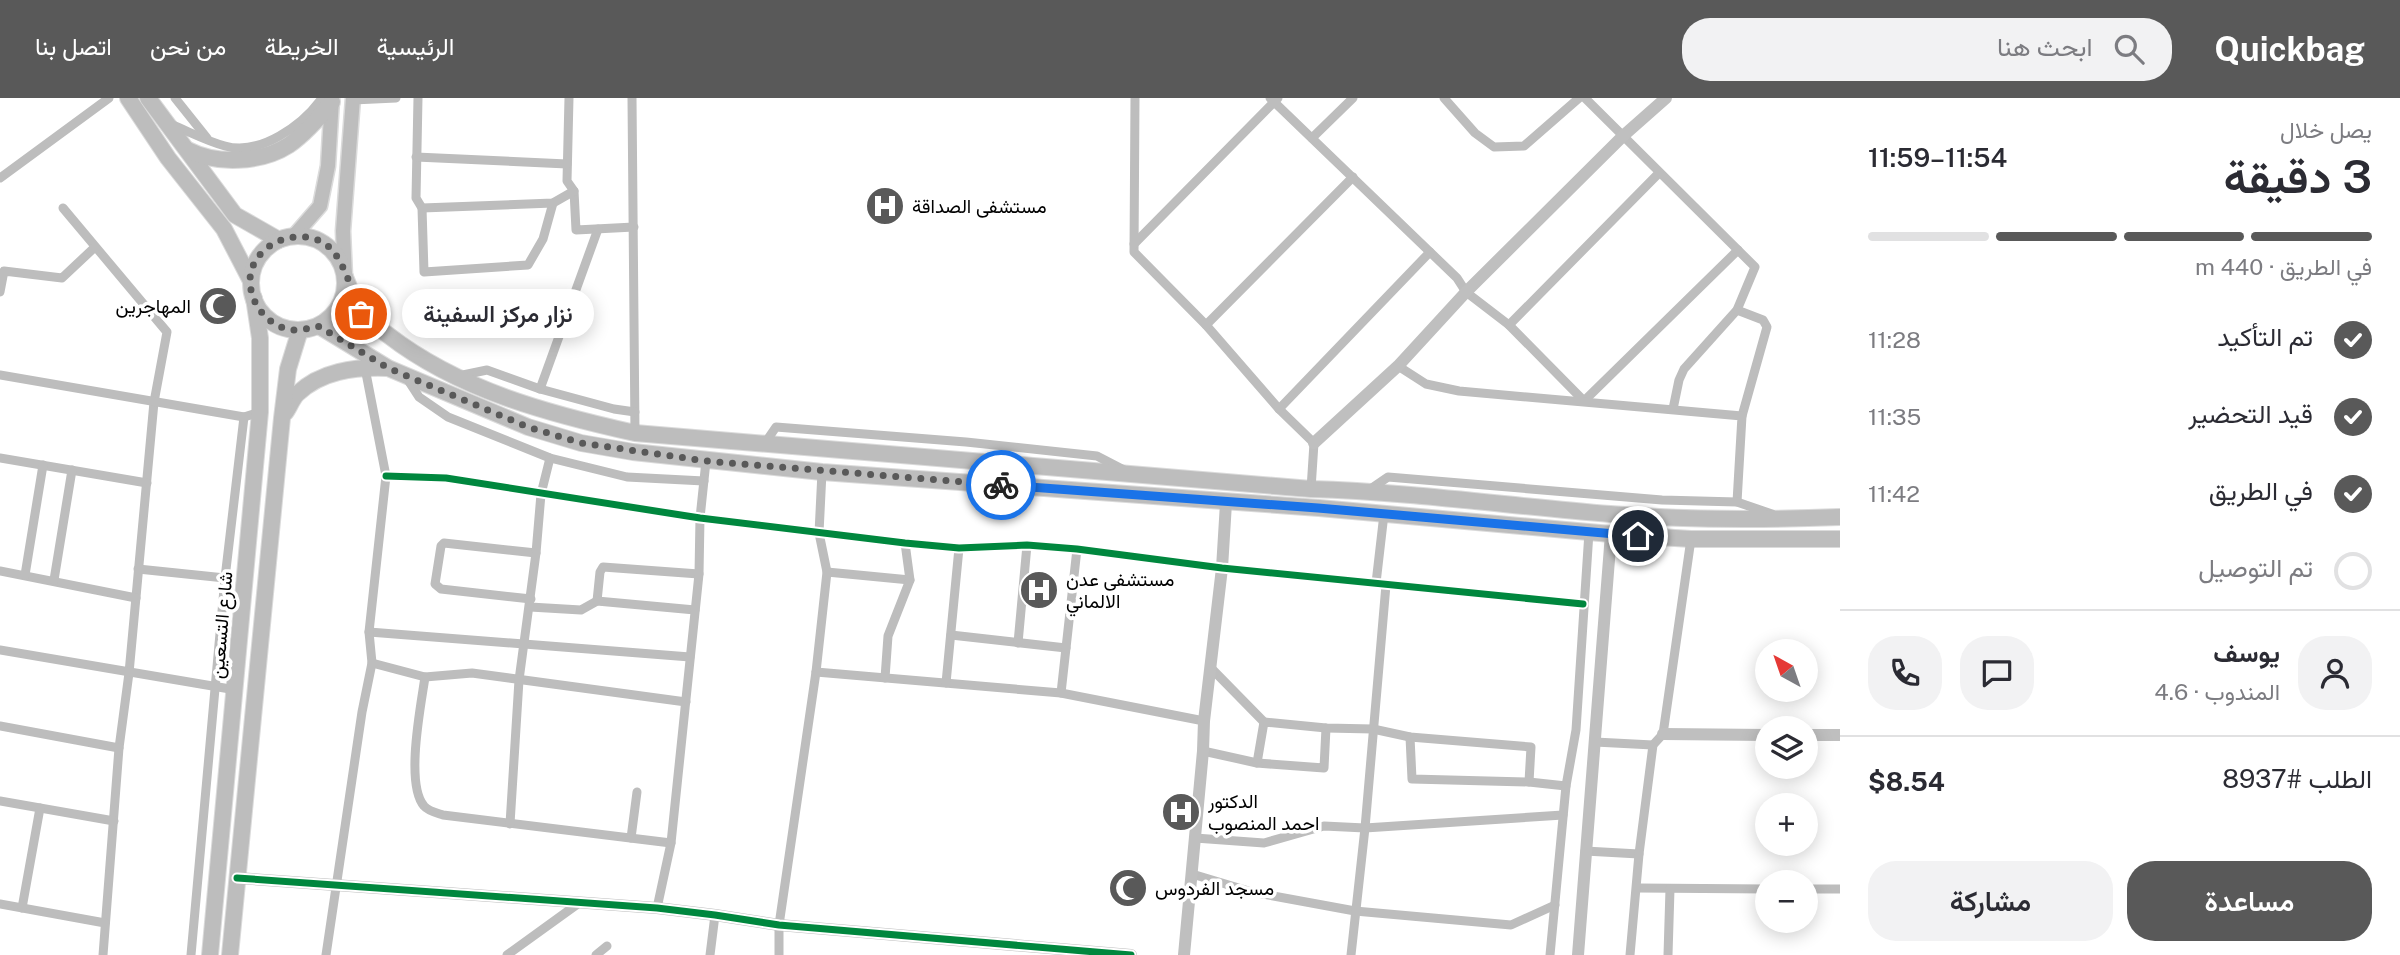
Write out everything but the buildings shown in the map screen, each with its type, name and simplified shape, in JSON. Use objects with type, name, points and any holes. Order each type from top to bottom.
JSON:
[{"type":"highway","points":[[128,98],[168,158],[225,229],[250,279],[260,312],[271,322],[285,329],[300,330],[318,326],[334,314],[344,296],[345,276]]},
{"type":"highway","points":[[148,98],[235,215],[286,238],[312,238],[328,246],[340,260],[361,314],[405,348],[455,376],[533,408],[635,433],[1311,489],[1367,491],[1612,514],[1717,519],[1840,517]]},
{"type":"highway","points":[[184,148],[202,157],[223,160],[269,153],[286,147],[302,135],[329,100]]},
{"type":"highway","points":[[250,279],[256,262],[265,249],[286,238]]},
{"type":"highway","name":"شارع التسعين","points":[[210,955],[260,412],[260,338],[254,298]]},
{"type":"highway","points":[[318,326],[388,368],[528,427],[581,443],[706,461],[1318,508],[1589,533],[1691,539],[1840,540]]},
{"type":"highway","name":"شارع التسعين","points":[[230,955],[282,418],[288,369],[300,330]]},
{"type":"highway","points":[[282,418],[297,394],[324,376],[355,367],[388,368]]},
{"type":"main road","points":[[345,276],[343,231],[353,99]]},
{"type":"main road","points":[[286,238],[320,206],[328,166],[329,100]]},
{"type":"street","points":[[0,178],[109,98]]},
{"type":"street","points":[[175,98],[208,139]]},
{"type":"street","points":[[353,99],[396,98]]},
{"type":"street","points":[[418,98],[416,198],[422,208],[424,272],[528,265],[543,239],[553,203]]},
{"type":"street","points":[[569,98],[567,181],[574,191],[576,230],[634,227]]},
{"type":"street","points":[[632,98],[635,433]]},
{"type":"street","points":[[1135,98],[1134,252],[1206,325],[1279,410],[1314,443]]},
{"type":"street","points":[[1312,138],[1353,98]]},
{"type":"street","points":[[1444,98],[1475,133],[1494,147],[1524,146],[1579,98]]},
{"type":"street","points":[[1585,98],[1755,267],[1737,310],[1684,369],[1673,409]]},
{"type":"street","points":[[1311,489],[1314,443],[1398,366],[1466,292],[1623,136],[1666,98]]},
{"type":"street","points":[[1134,244],[1274,99],[1457,278],[1466,292],[1509,325],[1584,401]]},
{"type":"street","points":[[166,122],[228,147],[253,146],[280,135],[329,100]]},
{"type":"street","points":[[416,157],[567,164]]},
{"type":"street","points":[[1509,325],[1659,173]]},
{"type":"street","points":[[1206,325],[1353,177]]},
{"type":"street","points":[[422,208],[553,203],[574,191]]},
{"type":"street","points":[[63,208],[167,332],[154,402],[129,673],[119,748],[103,955]]},
{"type":"street","points":[[540,389],[598,229]]},
{"type":"street","points":[[0,292],[4,271],[62,278],[95,247]]},
{"type":"street","points":[[1584,401],[1738,250]]},
{"type":"street","points":[[1279,410],[1430,252]]},
{"type":"street","points":[[1737,310],[1763,320],[1767,327],[1741,416],[1737,502]]},
{"type":"street","points":[[1398,366],[1426,384],[1459,391],[1741,416]]},
{"type":"street","points":[[326,955],[362,712],[372,663],[369,632],[386,476],[365,368]]},
{"type":"street","points":[[455,376],[487,370],[540,389],[614,410],[635,412]]},
{"type":"street","points":[[0,375],[244,417],[260,412]]},
{"type":"street","points":[[405,376],[419,397],[448,417],[550,458],[626,477],[704,481]]},
{"type":"street","points":[[191,955],[214,687],[244,417]]},
{"type":"street","points":[[0,458],[148,483]]},
{"type":"street","points":[[510,824],[519,680],[541,494],[550,458]]},
{"type":"street","points":[[657,908],[671,843],[699,574],[700,518],[706,461]]},
{"type":"street","points":[[25,575],[43,465]]},
{"type":"street","points":[[54,580],[72,470]]},
{"type":"street","points":[[779,955],[779,925],[816,672],[827,572],[819,533],[822,472]]},
{"type":"street","points":[[386,476],[446,478],[700,518],[905,543],[959,548],[1027,545],[1077,549],[1222,568],[1583,604]]},
{"type":"street","points":[[1367,491],[1388,477],[1662,500],[1737,502],[1787,519]]},
{"type":"street","points":[[1184,955],[1226,503]]},
{"type":"street","points":[[1351,955],[1373,729],[1384,514]]},
{"type":"street","points":[[1715,538],[1717,519]]},
{"type":"street","points":[[1550,955],[1566,786],[1576,730],[1589,533]]},
{"type":"street","points":[[1578,955],[1611,534]]},
{"type":"street","points":[[1630,955],[1653,745],[1663,734],[1691,539]]},
{"type":"street","points":[[536,553],[444,543],[435,584],[441,589],[581,610],[597,601],[695,610]]},
{"type":"street","points":[[885,678],[888,636],[910,580],[905,543]]},
{"type":"street","points":[[1018,643],[1027,545]]},
{"type":"street","points":[[946,683],[959,548]]},
{"type":"street","points":[[1061,693],[1077,549]]},
{"type":"street","points":[[597,601],[603,567],[699,574]]},
{"type":"street","points":[[138,569],[225,578]]},
{"type":"street","points":[[0,571],[136,598]]},
{"type":"street","points":[[827,572],[910,580]]},
{"type":"street","points":[[369,632],[690,657]]},
{"type":"street","points":[[951,635],[1066,648]]},
{"type":"street","points":[[0,650],[236,690]]},
{"type":"street","points":[[372,663],[425,677],[472,673],[686,702]]},
{"type":"street","points":[[1210,668],[1264,722],[1373,729],[1410,737],[1531,747],[1529,782]]},
{"type":"street","points":[[816,672],[1061,693],[1204,721]]},
{"type":"street","points":[[425,677],[413,776],[424,806],[443,816],[671,843]]},
{"type":"street","points":[[1256,762],[1264,722]]},
{"type":"street","points":[[0,726],[119,748]]},
{"type":"street","points":[[1203,751],[1256,762],[1324,768],[1326,728]]},
{"type":"street","points":[[1663,734],[1755,735]]},
{"type":"street","points":[[1818,735],[1840,735]]},
{"type":"street","points":[[1410,737],[1412,779],[1529,782],[1566,786]]},
{"type":"street","points":[[1595,742],[1653,745]]},
{"type":"street","points":[[631,838],[636,792]]},
{"type":"street","points":[[0,801],[114,821]]},
{"type":"street","points":[[22,908],[40,808]]},
{"type":"street","points":[[1195,838],[1264,843],[1324,826],[1365,828],[1563,815]]},
{"type":"street","points":[[1585,851],[1639,854]]},
{"type":"street","points":[[1192,874],[1252,892],[1355,911],[1511,925],[1555,905]]},
{"type":"street","points":[[237,878],[657,908],[779,925],[1131,955]]},
{"type":"street","points":[[1638,888],[1755,889]]},
{"type":"street","points":[[1668,955],[1670,889]]},
{"type":"street","points":[[1818,889],[1840,889]]},
{"type":"street","points":[[507,955],[579,903]]},
{"type":"street","points":[[0,904],[105,923]]},
{"type":"street","points":[[710,955],[715,915]]},
{"type":"street","points":[[596,955],[607,946]]},
{"type":"cycle path","points":[[386,476],[446,478],[700,518],[905,543],[959,548],[1027,545],[1077,549],[1222,568],[1583,604]]},
{"type":"cycle path","points":[[237,878],[657,908],[779,925],[1131,955]]},
{"type":"way so far","points":[[361,314],[340,260],[328,246],[312,238],[294,236],[279,240],[265,249],[256,262],[250,279],[254,298],[260,312],[271,322],[285,329],[300,330],[318,326],[388,368],[528,427],[581,443],[706,461],[1001,485]]},
{"type":"place","name":"مستشفى الصداقة","points":[[885,206]]},
{"type":"place","name":"المهاجرين","points":[[218,306]]},
{"type":"place","name":"نزار مركز السفينة","points":[[361,314]]},
{"type":"place","name":"مستشفى عدن الالماني","points":[[1039,590]]},
{"type":"place","name":"الدكتور احمد المنصوب","points":[[1181,812]]},
{"type":"place","name":"مسجد الفردوس","points":[[1128,888]]},
{"type":"route","points":[[1001,485],[1318,508],[1638,536]]}]
